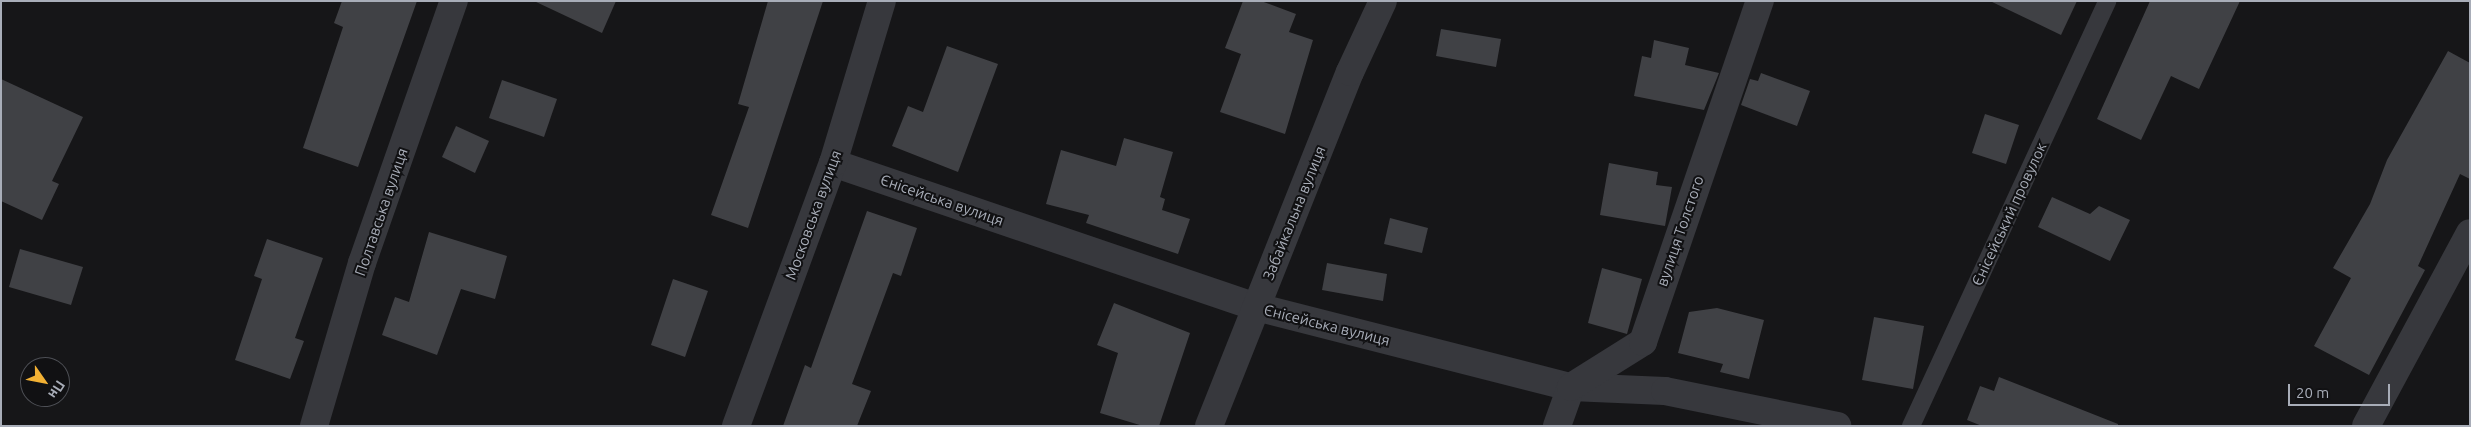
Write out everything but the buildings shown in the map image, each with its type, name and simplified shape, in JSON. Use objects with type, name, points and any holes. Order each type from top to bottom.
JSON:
[{"type":"street","name":"Полтавська вулиця","points":[[314,426],[362,263],[454,1]]},
{"type":"street","name":"Московська вулиця","points":[[736,426],[833,163],[882,1]]},
{"type":"street","name":"Забайкальна вулиця","points":[[1208,426],[1350,72],[1383,1]]},
{"type":"street","name":"вулиця Толстого","points":[[1571,387],[1642,342],[1760,1]]},
{"type":"street","name":"Єнісейська вулиця","points":[[833,163],[1256,307],[1571,387],[1665,392],[1837,426]]},
{"type":"street","points":[[2366,426],[2470,233]]},
{"type":"street","points":[[1557,426],[1571,387]]},
{"type":"lane","name":"Єнісейський провулок","points":[[1911,426],[2107,1]]}]
